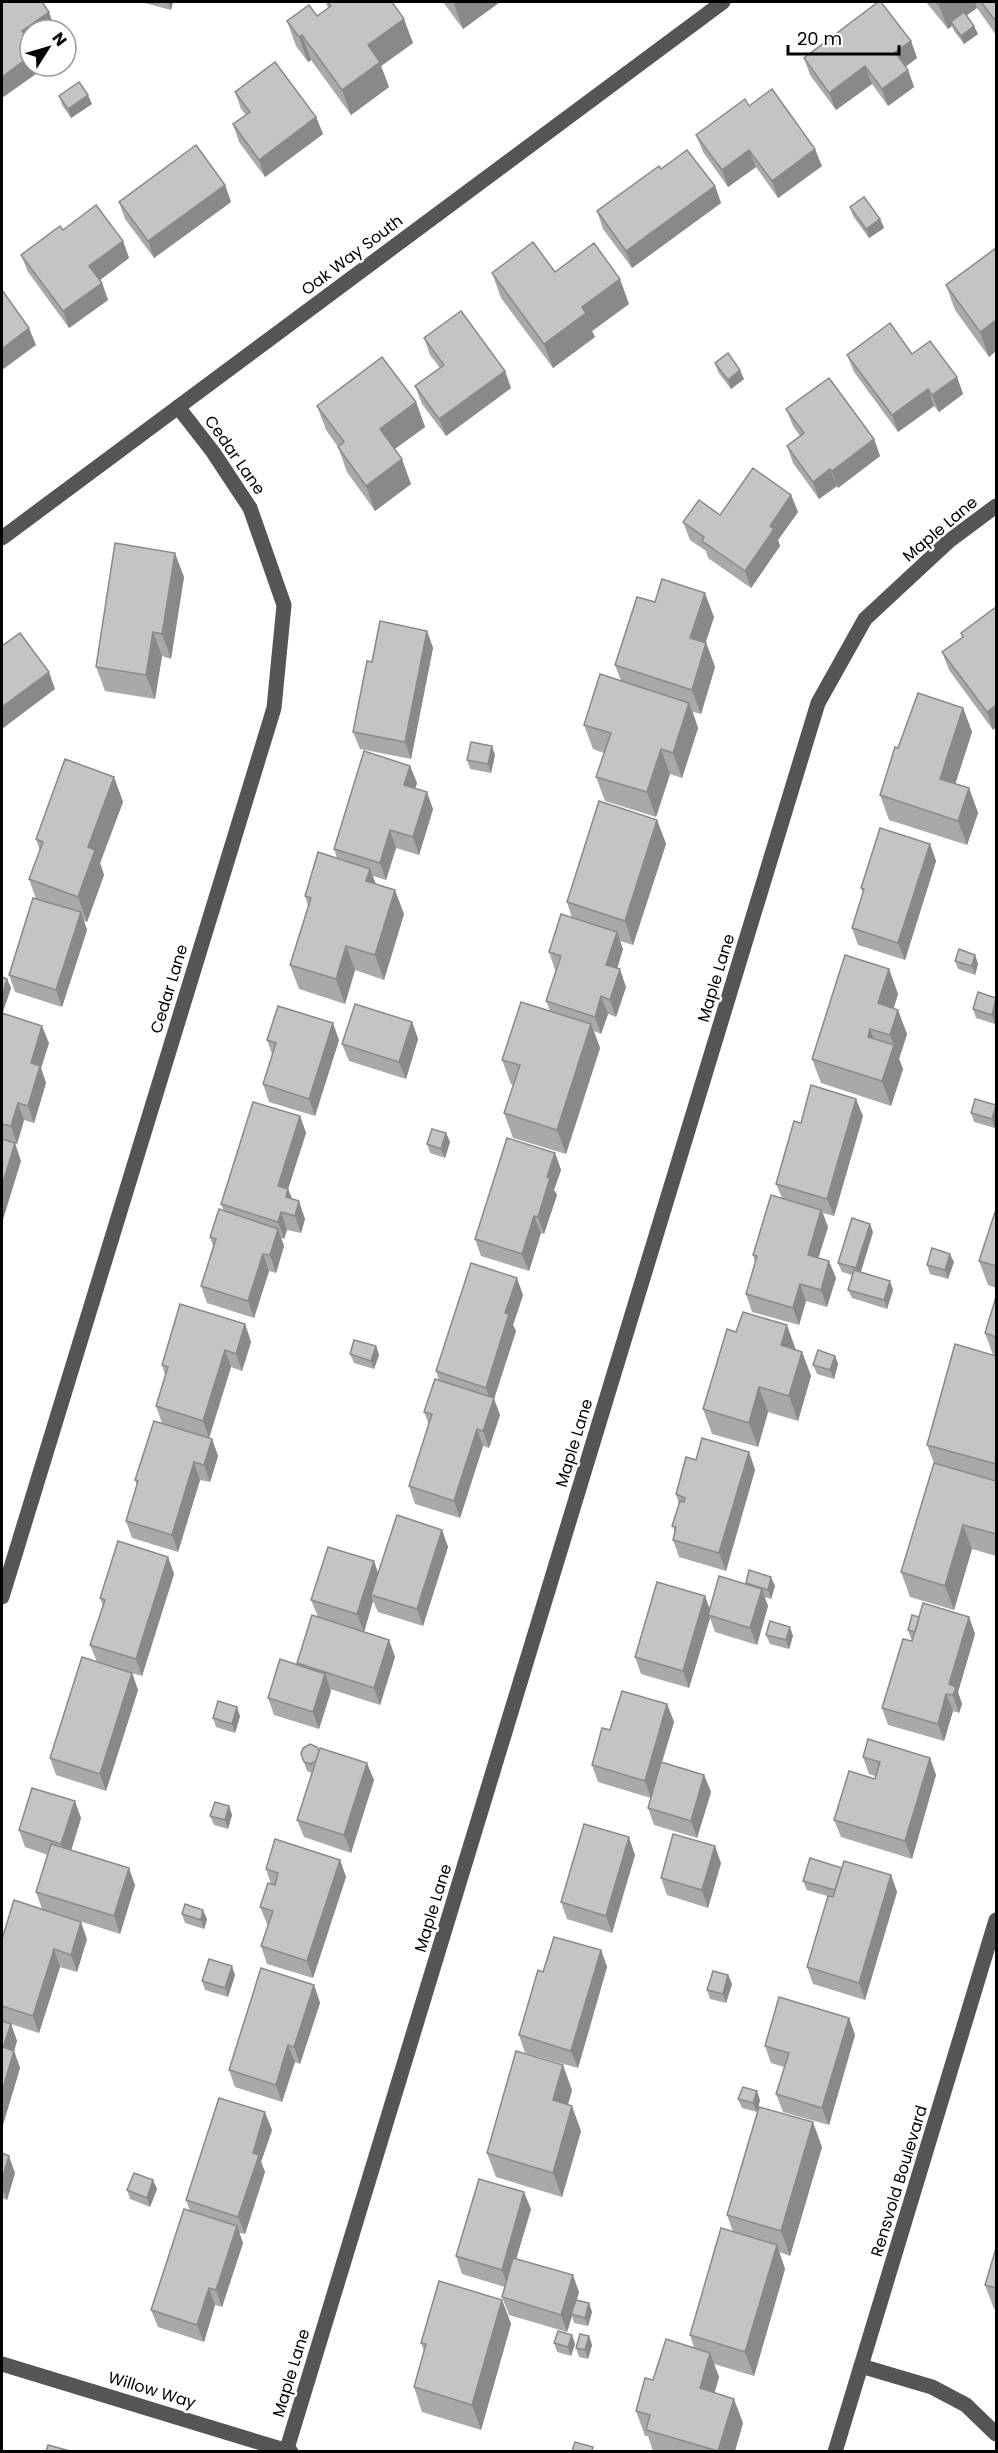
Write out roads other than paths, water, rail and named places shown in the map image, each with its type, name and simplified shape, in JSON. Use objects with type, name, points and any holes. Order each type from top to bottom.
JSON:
[{"type":"street","name":"Oak Way South","points":[[2,538],[723,2]]},
{"type":"street","name":"Cedar Lane","points":[[2,1597],[274,708],[284,604],[250,508],[213,452],[178,407]]},
{"type":"street","name":"Maple Lane","points":[[288,2451],[818,703],[865,619],[949,541],[996,506]]},
{"type":"street","name":"Rensvold Boulevard","points":[[835,2451],[996,1920]]},
{"type":"street","name":"Willow Way","points":[[2,2364],[288,2451]]},
{"type":"street","points":[[861,2366],[932,2387],[966,2405],[996,2434]]}]
